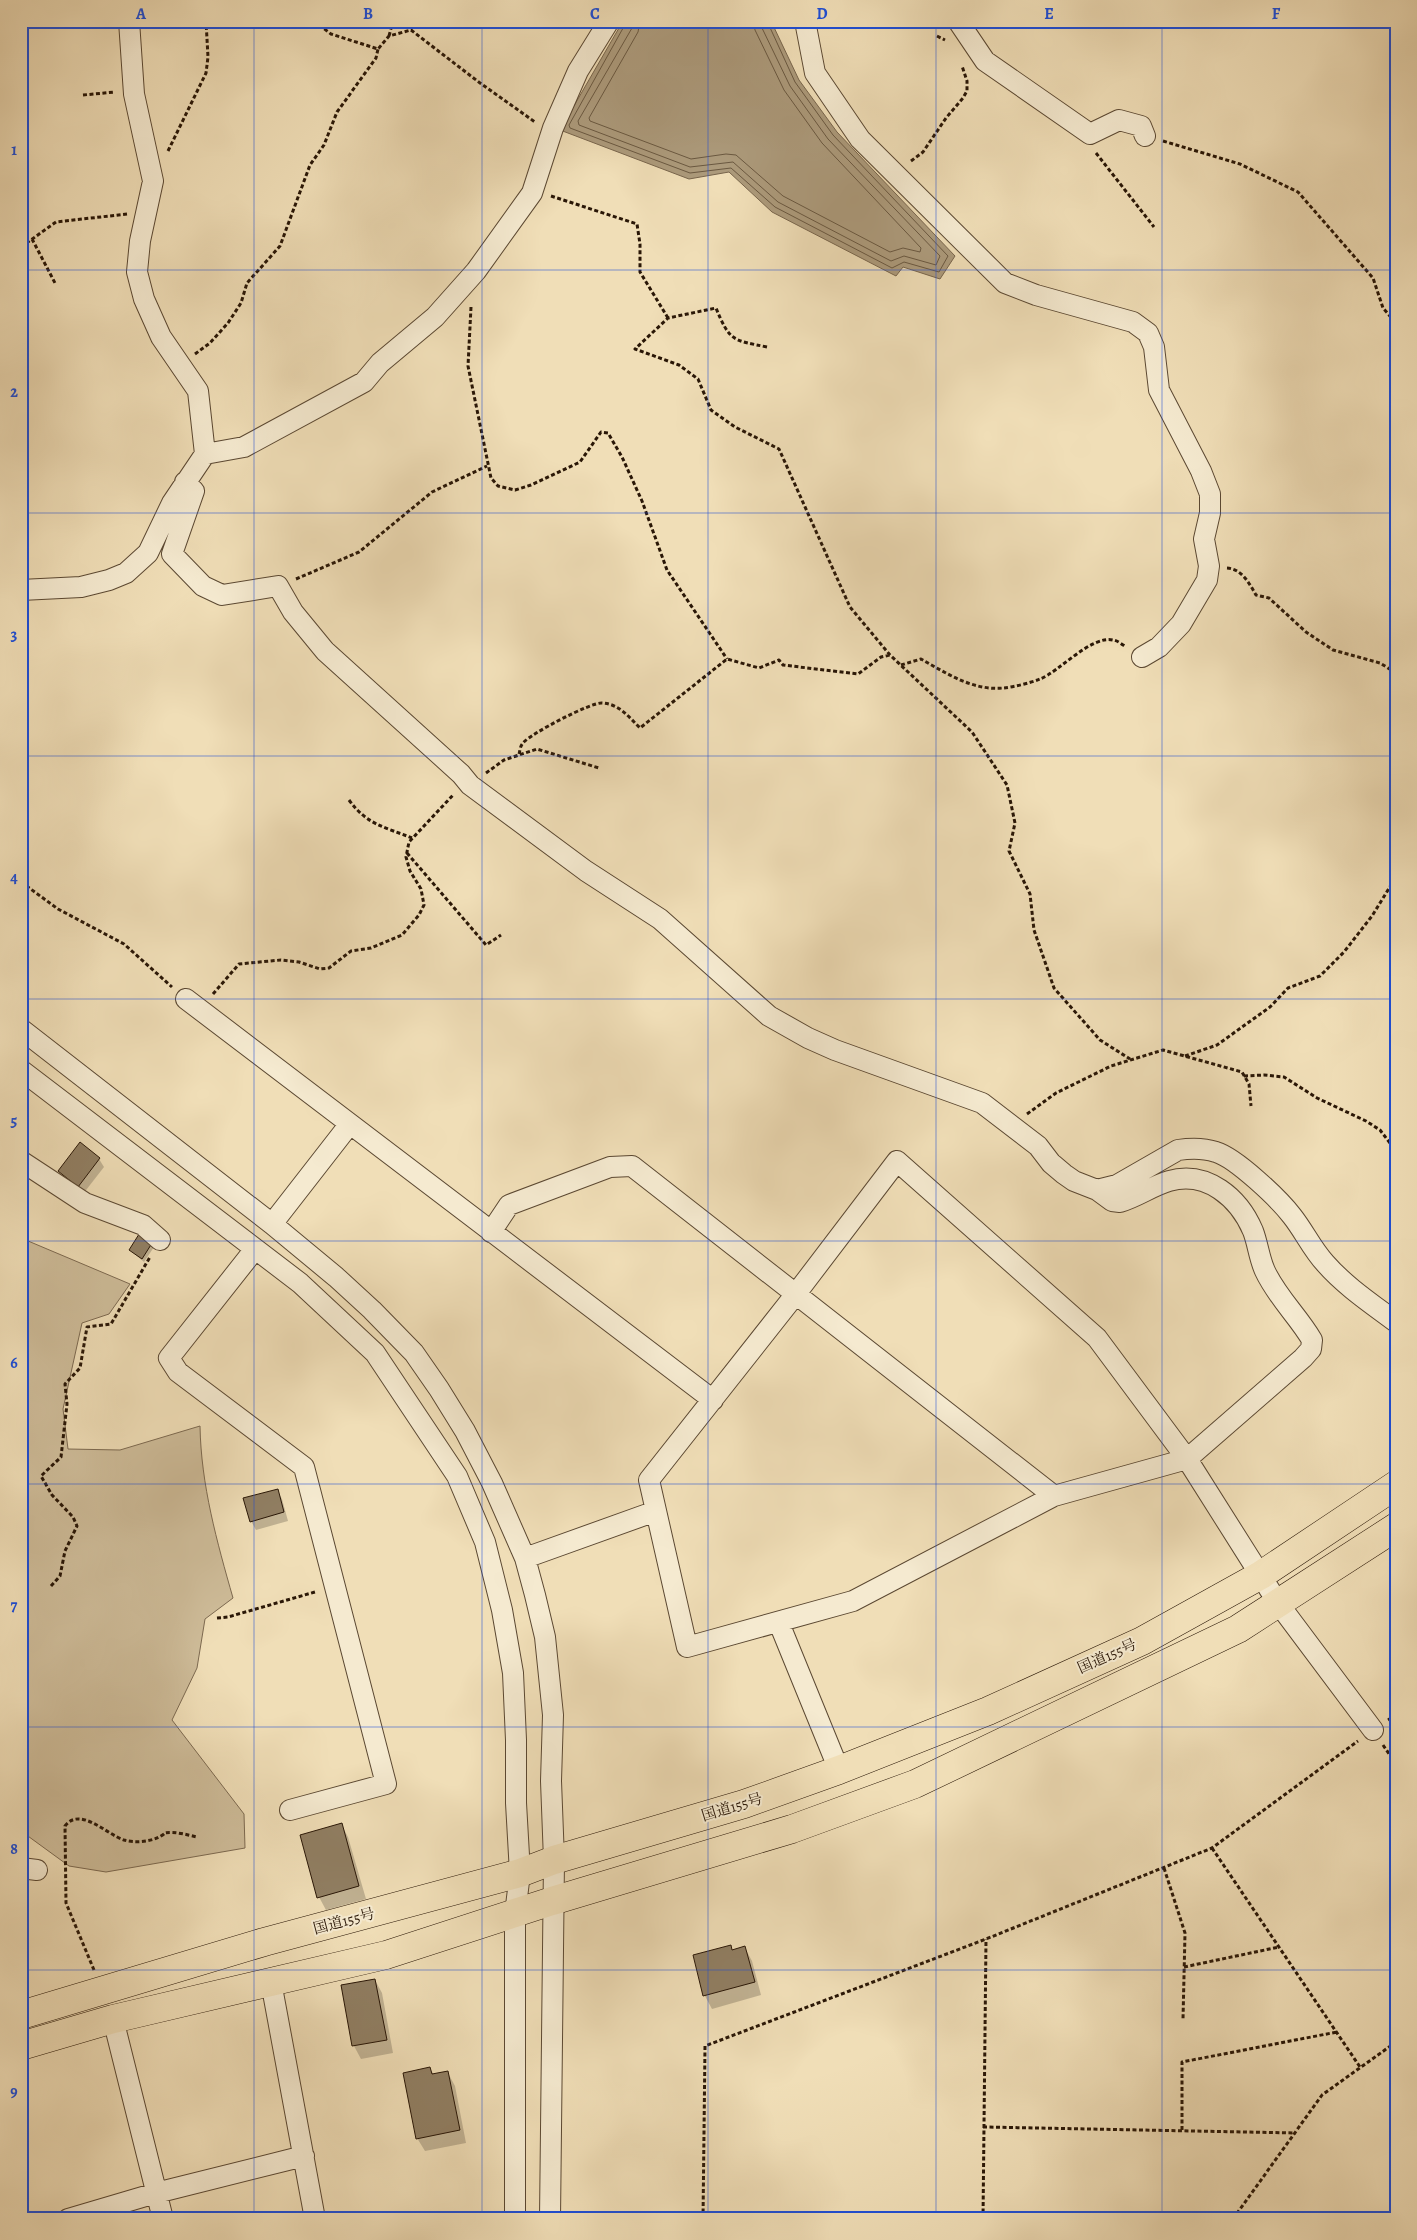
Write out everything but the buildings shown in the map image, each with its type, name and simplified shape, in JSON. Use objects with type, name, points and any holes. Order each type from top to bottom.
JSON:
[{"type":"highway","name":"国道155号","points":[[21,2015],[264,1942],[520,1873],[554,1860],[744,1804],[839,1770],[988,1711],[1142,1641],[1261,1575],[1396,1485]]},
{"type":"highway","points":[[21,2046],[113,2019],[386,1955],[552,1902],[792,1830],[914,1784],[1238,1629],[1396,1527]]},
{"type":"street","points":[[21,590],[80,587],[109,580],[126,573],[148,553],[172,503],[205,454],[198,392],[162,337],[144,298],[137,272],[153,181],[134,90],[129,21]]},
{"type":"street","points":[[205,454],[244,447],[364,382],[380,364],[435,317],[470,279],[533,190],[552,133],[578,71],[609,21]]},
{"type":"street","points":[[805,21],[815,73],[860,139],[1005,283],[1036,295],[1133,322],[1148,333],[1154,347],[1159,390],[1201,471],[1210,494],[1210,513],[1204,539],[1209,566],[1207,580],[1182,624],[1160,647],[1142,657]]},
{"type":"street","points":[[958,21],[985,61],[1090,134],[1119,120],[1141,126],[1145,136]]},
{"type":"street","points":[[185,482],[194,491],[172,554],[203,586],[222,595],[278,586],[293,612],[325,651],[461,774],[470,785],[586,871],[660,918],[769,1016],[834,1050],[975,1100],[994,1110],[1038,1146],[1051,1163],[1064,1174],[1074,1181],[1096,1190],[1112,1201],[1120,1202],[1168,1181],[1180,1179],[1193,1178],[1218,1188],[1233,1201],[1244,1215],[1253,1232],[1264,1270],[1271,1284],[1312,1340],[1311,1349],[1303,1358],[1187,1460],[1054,1496],[852,1601],[687,1648],[649,1480],[688,1428],[713,1400],[795,1295],[897,1161],[1097,1338],[1187,1460],[1278,1603],[1373,1730]]},
{"type":"street","points":[[193,1005],[713,1400]]},
{"type":"street","points":[[21,1028],[272,1224],[336,1277],[414,1353],[465,1431],[492,1483],[525,1558],[545,1637],[553,1715],[551,1781],[554,1860],[552,1902],[550,2219]]},
{"type":"street","points":[[21,1070],[300,1283],[375,1353],[457,1476],[485,1542],[502,1610],[513,1673],[516,1803],[520,1873],[515,1914],[515,2219]]},
{"type":"street","points":[[272,1224],[349,1125]]},
{"type":"street","points":[[1096,1190],[1117,1184],[1178,1150],[1189,1148],[1218,1152],[1231,1160],[1280,1202],[1294,1218],[1309,1244],[1340,1279],[1396,1322]]},
{"type":"street","points":[[21,1161],[85,1203],[143,1225],[160,1240]]},
{"type":"street","points":[[491,1232],[509,1205],[610,1168],[632,1166],[1054,1496]]},
{"type":"street","points":[[255,1249],[169,1358],[178,1372],[304,1467],[386,1784],[290,1810]]},
{"type":"street","points":[[525,1558],[656,1511]]},
{"type":"street","points":[[779,1623],[839,1770]]},
{"type":"street","points":[[271,1982],[315,2219]]},
{"type":"street","points":[[113,2019],[163,2219]]},
{"type":"street","points":[[68,2219],[156,2192],[304,2156]]},
{"type":"path","points":[[153,181],[206,73],[208,57],[206,21]]},
{"type":"path","points":[[314,21],[332,34],[378,49]]},
{"type":"path","points":[[180,364],[210,343],[228,324],[241,303],[247,283],[280,246],[310,165],[324,145],[341,105],[376,58],[378,49],[389,36],[393,21]]},
{"type":"path","points":[[389,36],[411,30],[480,84],[552,133]]},
{"type":"path","points":[[937,36],[947,41],[951,46]]},
{"type":"path","points":[[890,169],[916,159],[963,98],[967,90],[967,81],[961,64]]},
{"type":"path","points":[[83,95],[134,90]]},
{"type":"path","points":[[1090,134],[1096,154],[1154,227]]},
{"type":"path","points":[[1145,136],[1240,164],[1298,192],[1373,278],[1383,308],[1396,324]]},
{"type":"path","points":[[533,190],[637,224],[640,244],[640,272],[668,318]]},
{"type":"path","points":[[21,247],[56,222],[127,214],[145,219]]},
{"type":"path","points":[[32,239],[55,283]]},
{"type":"path","points":[[470,279],[472,284],[468,366],[487,466],[491,478],[498,486],[515,490],[531,485],[580,462],[601,432],[608,433],[622,457],[642,502],[667,570],[727,659],[759,668],[778,660],[783,666],[858,674],[881,657],[890,655]]},
{"type":"path","points":[[768,347],[738,341],[725,331],[716,308],[668,318],[636,348],[679,365],[698,379],[711,410],[735,427],[779,449],[850,606],[890,655],[972,732],[1008,785],[1015,823],[1009,851],[1030,894],[1034,930],[1054,988],[1100,1040],[1130,1059]]},
{"type":"path","points":[[278,586],[359,552],[432,492],[487,466]]},
{"type":"path","points":[[1209,566],[1234,568],[1245,577],[1256,595],[1269,598],[1306,632],[1333,650],[1380,662],[1396,673]]},
{"type":"path","points":[[901,665],[922,659],[959,680],[978,686],[1002,688],[1042,679],[1078,652],[1102,641],[1113,640],[1142,657]]},
{"type":"path","points":[[519,755],[522,744],[531,736],[554,722],[600,702],[619,707],[640,728],[727,659]]},
{"type":"path","points":[[21,882],[72,918],[124,944],[193,1005],[239,964],[281,960],[299,962],[320,969],[328,968],[351,951],[371,948],[402,935],[420,915],[424,905],[421,889],[410,871],[407,853],[409,842],[462,787],[470,785],[504,760],[537,749],[600,768]]},
{"type":"path","points":[[349,800],[362,816],[371,822],[412,838]]},
{"type":"path","points":[[407,853],[486,945],[501,935]]},
{"type":"path","points":[[1184,1056],[1217,1045],[1270,1007],[1288,988],[1320,976],[1344,952],[1372,916],[1396,877]]},
{"type":"path","points":[[1013,1126],[1056,1093],[1111,1066],[1163,1050],[1242,1072],[1249,1084],[1251,1106]]},
{"type":"path","points":[[1244,1076],[1284,1077],[1317,1098],[1366,1121],[1380,1130],[1396,1151]]},
{"type":"path","points":[[51,1586],[60,1576],[65,1551],[77,1526],[73,1517],[52,1495],[40,1476],[61,1457],[68,1404],[66,1384],[80,1368],[87,1327],[111,1324],[160,1240]]},
{"type":"path","points":[[217,1618],[335,1586]]},
{"type":"path","points":[[704,2219],[705,2046],[986,1939],[1212,1848],[1373,1730]]},
{"type":"path","points":[[103,1991],[66,1903],[65,1826],[70,1820],[78,1818],[111,1835],[136,1842],[151,1840],[165,1833],[197,1837]]},
{"type":"path","points":[[1212,1848],[1360,2067]]},
{"type":"path","points":[[1164,1868],[1185,1933],[1183,2019]]},
{"type":"path","points":[[983,2219],[986,1939]]},
{"type":"path","points":[[1184,1967],[1279,1947]]},
{"type":"path","points":[[1182,2130],[1182,2062],[1336,2032]]},
{"type":"path","points":[[1233,2219],[1322,2095],[1396,2042]]},
{"type":"path","points":[[983,2127],[1296,2133]]},
{"type":"shaded area","points":[[21,1238],[130,1284],[109,1314],[82,1323],[63,1409],[68,1449],[120,1450],[200,1426],[203,1470],[207,1492],[216,1535],[233,1598],[205,1619],[197,1668],[172,1720],[244,1814],[245,1848],[106,1872],[69,1866],[21,1831]]},
{"type":"water","points":[[623,21],[771,21],[799,80],[837,132],[955,256],[940,279],[903,267],[896,276],[772,212],[729,172],[689,179],[560,130]]}]
